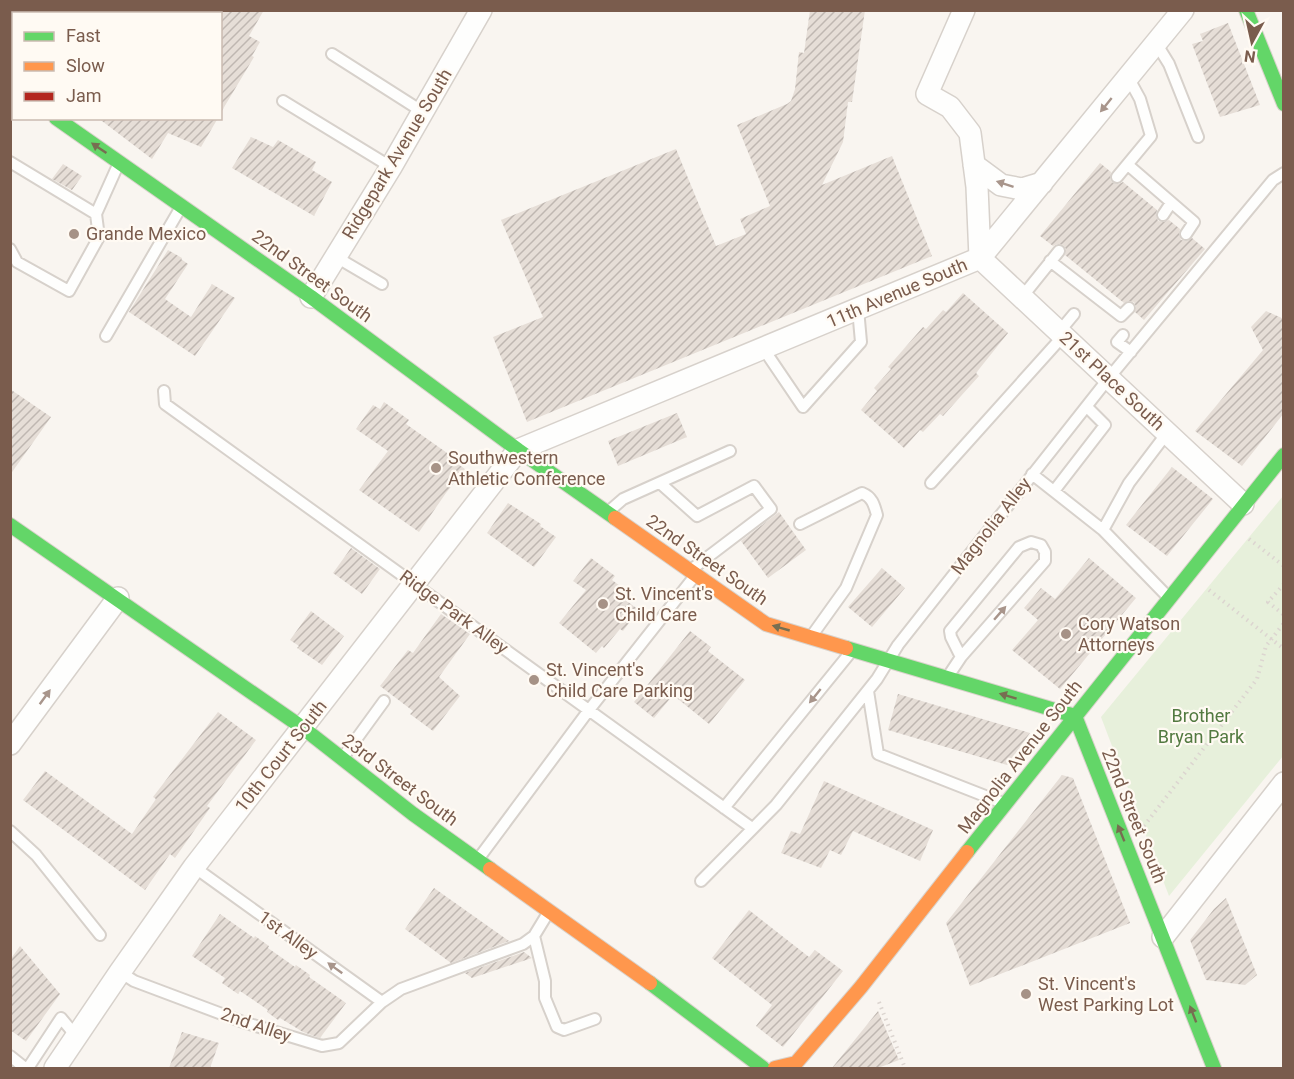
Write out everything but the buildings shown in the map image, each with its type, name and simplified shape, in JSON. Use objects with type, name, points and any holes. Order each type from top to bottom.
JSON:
[{"type":"street","name":"Ridgepark Avenue South","points":[[311,297],[391,168],[481,10]]},
{"type":"street","points":[[964,10],[927,94],[950,107],[970,134],[980,258]]},
{"type":"street","name":"11th Avenue South","points":[[518,450],[980,258],[1183,10]]},
{"type":"street","points":[[1246,10],[1282,97]]},
{"type":"street","name":"22nd Street South","points":[[59,120],[182,205],[518,450],[766,624],[1075,717],[1214,1068]]},
{"type":"street","points":[[974,165],[1001,185],[1022,189],[1041,183]]},
{"type":"street","name":"21st Place South","points":[[980,258],[1243,504]]},
{"type":"street","name":"10th Court South","points":[[55,1068],[194,867],[518,450]]},
{"type":"street","name":"Magnolia Avenue South","points":[[775,1068],[796,1063],[861,987],[1284,454]]},
{"type":"street","name":"23rd Street South","points":[[10,525],[303,728],[413,814],[628,966],[763,1068]]},
{"type":"street","points":[[10,744],[118,598]]},
{"type":"street","points":[[1163,937],[1284,783]]},
{"type":"lane","points":[[1156,43],[1169,64],[1198,137]]},
{"type":"lane","points":[[332,54],[423,112]]},
{"type":"lane","points":[[1117,177],[1151,136],[1140,99],[1128,77]]},
{"type":"lane","points":[[283,101],[391,168]]},
{"type":"lane","points":[[10,162],[96,214]]},
{"type":"lane","points":[[10,249],[17,262],[69,291],[99,237],[96,214],[119,162]]},
{"type":"lane","points":[[1128,165],[1194,222],[1186,234]]},
{"type":"lane","name":"Magnolia Alley","points":[[702,881],[776,805],[868,691],[898,645],[1108,379],[1273,180],[1284,173]]},
{"type":"lane","points":[[1163,215],[1171,203]]},
{"type":"lane","points":[[106,336],[182,205]]},
{"type":"lane","points":[[1022,297],[1059,251]]},
{"type":"lane","points":[[336,257],[382,284]]},
{"type":"lane","points":[[1050,261],[1121,316],[1130,308]]},
{"type":"lane","points":[[1097,297],[1105,287]]},
{"type":"lane","points":[[763,348],[803,407],[861,342],[858,309]]},
{"type":"lane","points":[[931,483],[1061,334],[1074,314]]},
{"type":"lane","points":[[1124,335],[1117,342],[1131,352]]},
{"type":"lane","name":"Ridge Park Alley","points":[[164,391],[165,404],[752,828]]},
{"type":"lane","points":[[1054,491],[1105,425],[1087,408]]},
{"type":"lane","points":[[1103,530],[1129,483],[1167,433]]},
{"type":"lane","points":[[608,512],[623,499],[730,451]]},
{"type":"lane","points":[[1032,474],[1103,530],[1169,598]]},
{"type":"lane","points":[[477,860],[693,573],[771,509],[754,486],[697,516],[660,483]]},
{"type":"lane","points":[[800,524],[862,493],[869,496],[877,515],[846,588],[811,637]]},
{"type":"lane","points":[[947,678],[961,657],[1045,561],[1045,552],[1041,545],[1031,542],[1019,547],[950,631],[961,657]]},
{"type":"lane","points":[[724,808],[852,650]]},
{"type":"lane","points":[[868,691],[878,754],[1006,804]]},
{"type":"lane","points":[[342,759],[384,701]]},
{"type":"lane","points":[[10,831],[36,855],[100,935]]},
{"type":"lane","name":"1st Alley","points":[[194,867],[382,1002]]},
{"type":"lane","points":[[549,911],[534,936],[545,981],[545,998],[557,1027],[564,1030],[595,1019]]},
{"type":"lane","name":"2nd Alley","points":[[120,972],[134,981],[243,1022],[322,1046],[339,1043],[382,1002],[401,989],[523,944],[534,936]]},
{"type":"lane","points":[[10,1056],[26,1068],[61,1018],[76,1036]]},
{"type":"path","points":[[1250,538],[1284,566]]},
{"type":"path","points":[[1284,584],[1268,602],[1284,615]]},
{"type":"path","points":[[1209,590],[1284,649]]},
{"type":"path","points":[[1144,826],[1257,679],[1266,646],[1284,623]]},
{"type":"path","points":[[861,987],[881,1004],[905,1068]]},
{"type":"green space","name":"Brother Bryan Park","points":[[1283,496],[1283,756],[1169,896],[1101,717]]},
{"type":"traffic: fast","points":[[1246,10],[1284,104]]},
{"type":"traffic: fast","points":[[59,120],[311,297],[518,450],[615,518]]},
{"type":"traffic: fast","points":[[967,852],[1284,455]]},
{"type":"traffic: fast","points":[[10,525],[303,728],[413,814],[490,869]]},
{"type":"traffic: fast","points":[[846,648],[1075,716],[1214,1068]]},
{"type":"traffic: fast","points":[[650,983],[763,1068]]},
{"type":"traffic: slow","points":[[615,518],[766,624],[846,648]]},
{"type":"traffic: slow","points":[[775,1068],[796,1063],[861,987],[967,852]]},
{"type":"traffic: slow","points":[[490,869],[650,983]]},
{"type":"place","name":"Grande Mexico","points":[[74,234]]},
{"type":"place","name":"Southwestern Athletic Conference","points":[[436,468]]},
{"type":"place","name":"St. Vincent's Child Care","points":[[603,604]]},
{"type":"place","name":"Cory Watson Attorneys","points":[[1066,634]]},
{"type":"place","name":"St. Vincent's Child Care Parking","points":[[534,680]]},
{"type":"place","name":"St. Vincent's West Parking Lot","points":[[1026,994]]}]
